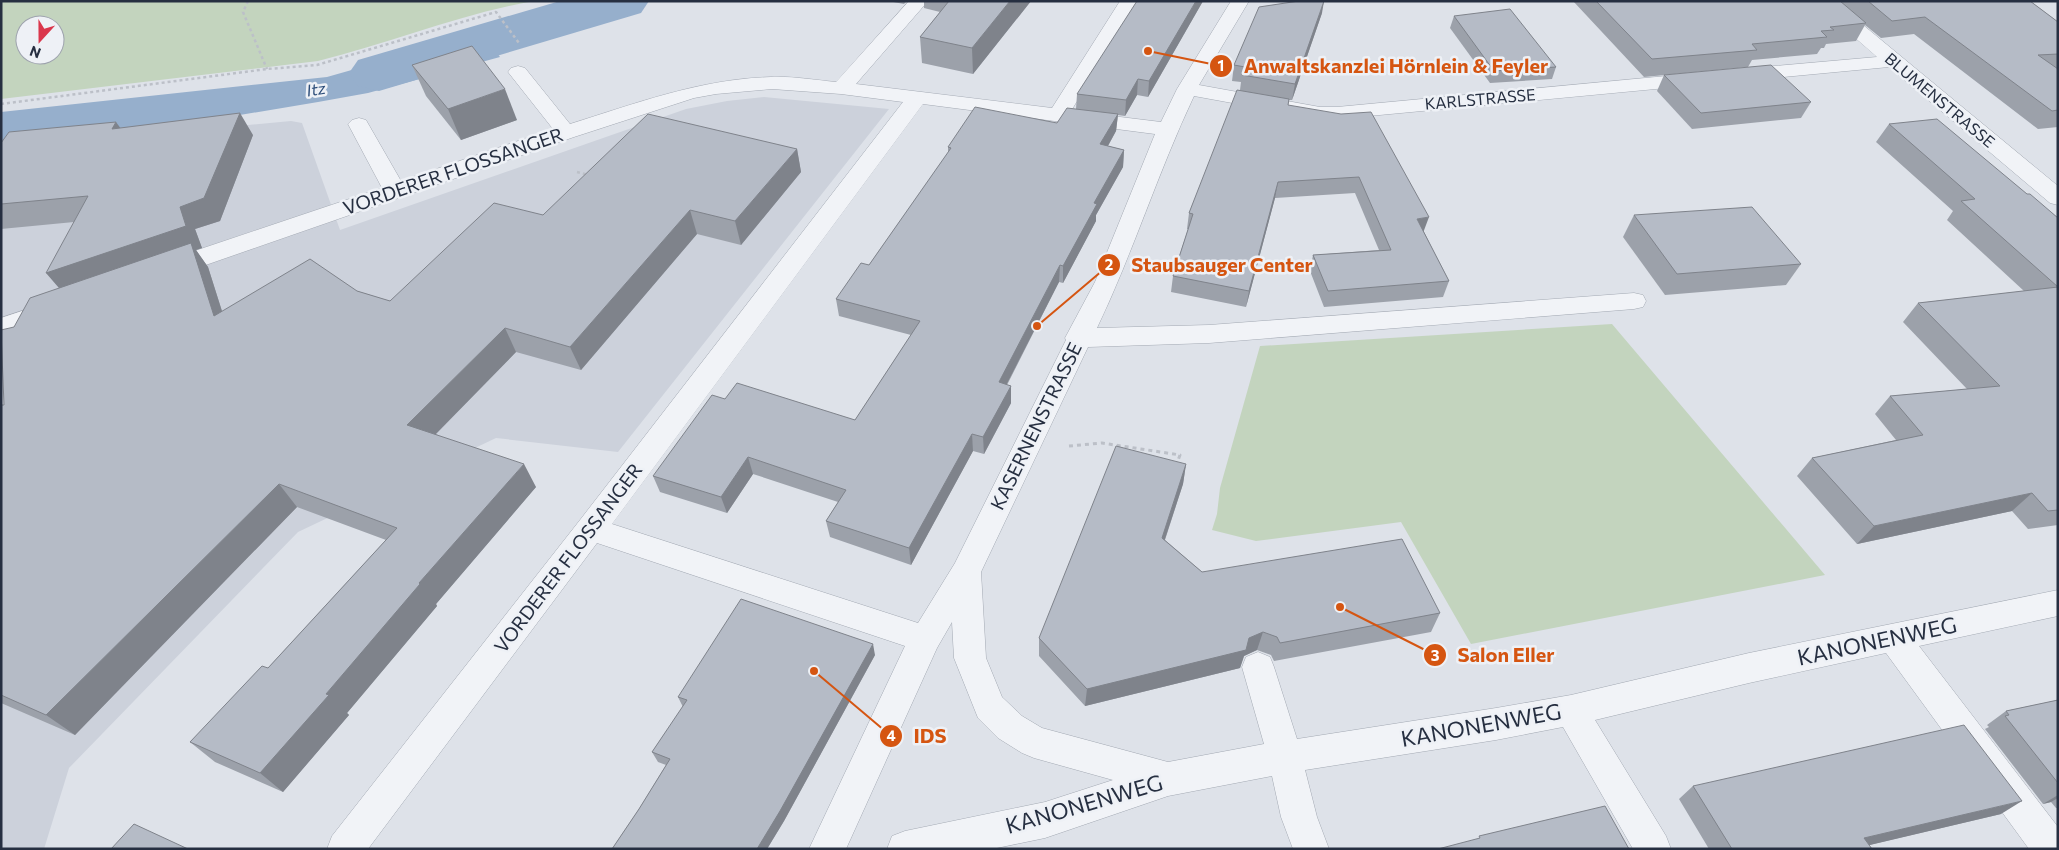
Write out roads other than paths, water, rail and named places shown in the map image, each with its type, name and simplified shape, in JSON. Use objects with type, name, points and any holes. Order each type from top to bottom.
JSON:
[{"type":"street","points":[[841,88],[919,1]]},
{"type":"street","points":[[1057,116],[1129,1]]},
{"type":"street","name":"KASERNENSTRASSE","points":[[827,849],[925,639],[966,572],[1112,271],[1168,129],[1187,89],[1240,1]]},
{"type":"street","name":"BLUMENSTRASSE","points":[[1822,1],[2058,198]]},
{"type":"street","name":"KARLSTRASSE","points":[[1187,89],[1320,112],[1336,112],[1894,62]]},
{"type":"street","points":[[518,72],[566,132]]},
{"type":"street","name":"VORDERER FLOSSANGER","points":[[142,279],[394,190],[566,132],[690,93],[716,88],[772,84],[841,88],[1168,129]]},
{"type":"street","name":"VORDERER FLOSSANGER","points":[[345,849],[591,529],[917,98]]},
{"type":"street","points":[[359,124],[394,190]]},
{"type":"street","points":[[489,158],[520,167]]},
{"type":"street","points":[[1078,338],[1205,345],[1634,301]]},
{"type":"street","points":[[1,328],[67,305]]},
{"type":"street","points":[[591,529],[925,639]]},
{"type":"street","points":[[966,572],[970,658],[990,707],[1010,727],[1034,742],[1168,779]]},
{"type":"street","name":"KANONENWEG","points":[[906,849],[1045,820],[1168,779],[1285,757],[1496,724],[1571,710],[1749,668],[2058,603]]},
{"type":"street","points":[[1892,637],[2052,849]]},
{"type":"street","points":[[1258,666],[1285,757],[1299,817],[1311,849]]},
{"type":"street","points":[[1571,710],[1653,849]]},
{"type":"water","points":[[590,1],[648,1],[530,44],[512,25]]},
{"type":"water","points":[[482,33],[500,57],[368,93],[228,117],[1,143],[1,112],[327,77]]},
{"type":"waterway","name":"Itz","points":[[379,73],[621,1]]},
{"type":"place","name":"Anwaltskanzlei Hörnlein & Feyler","points":[[1148,51]]},
{"type":"place","name":"Staubsauger Center","points":[[1037,326]]},
{"type":"place","name":"Salon Eller","points":[[1340,607]]},
{"type":"place","name":"IDS","points":[[814,671]]}]
